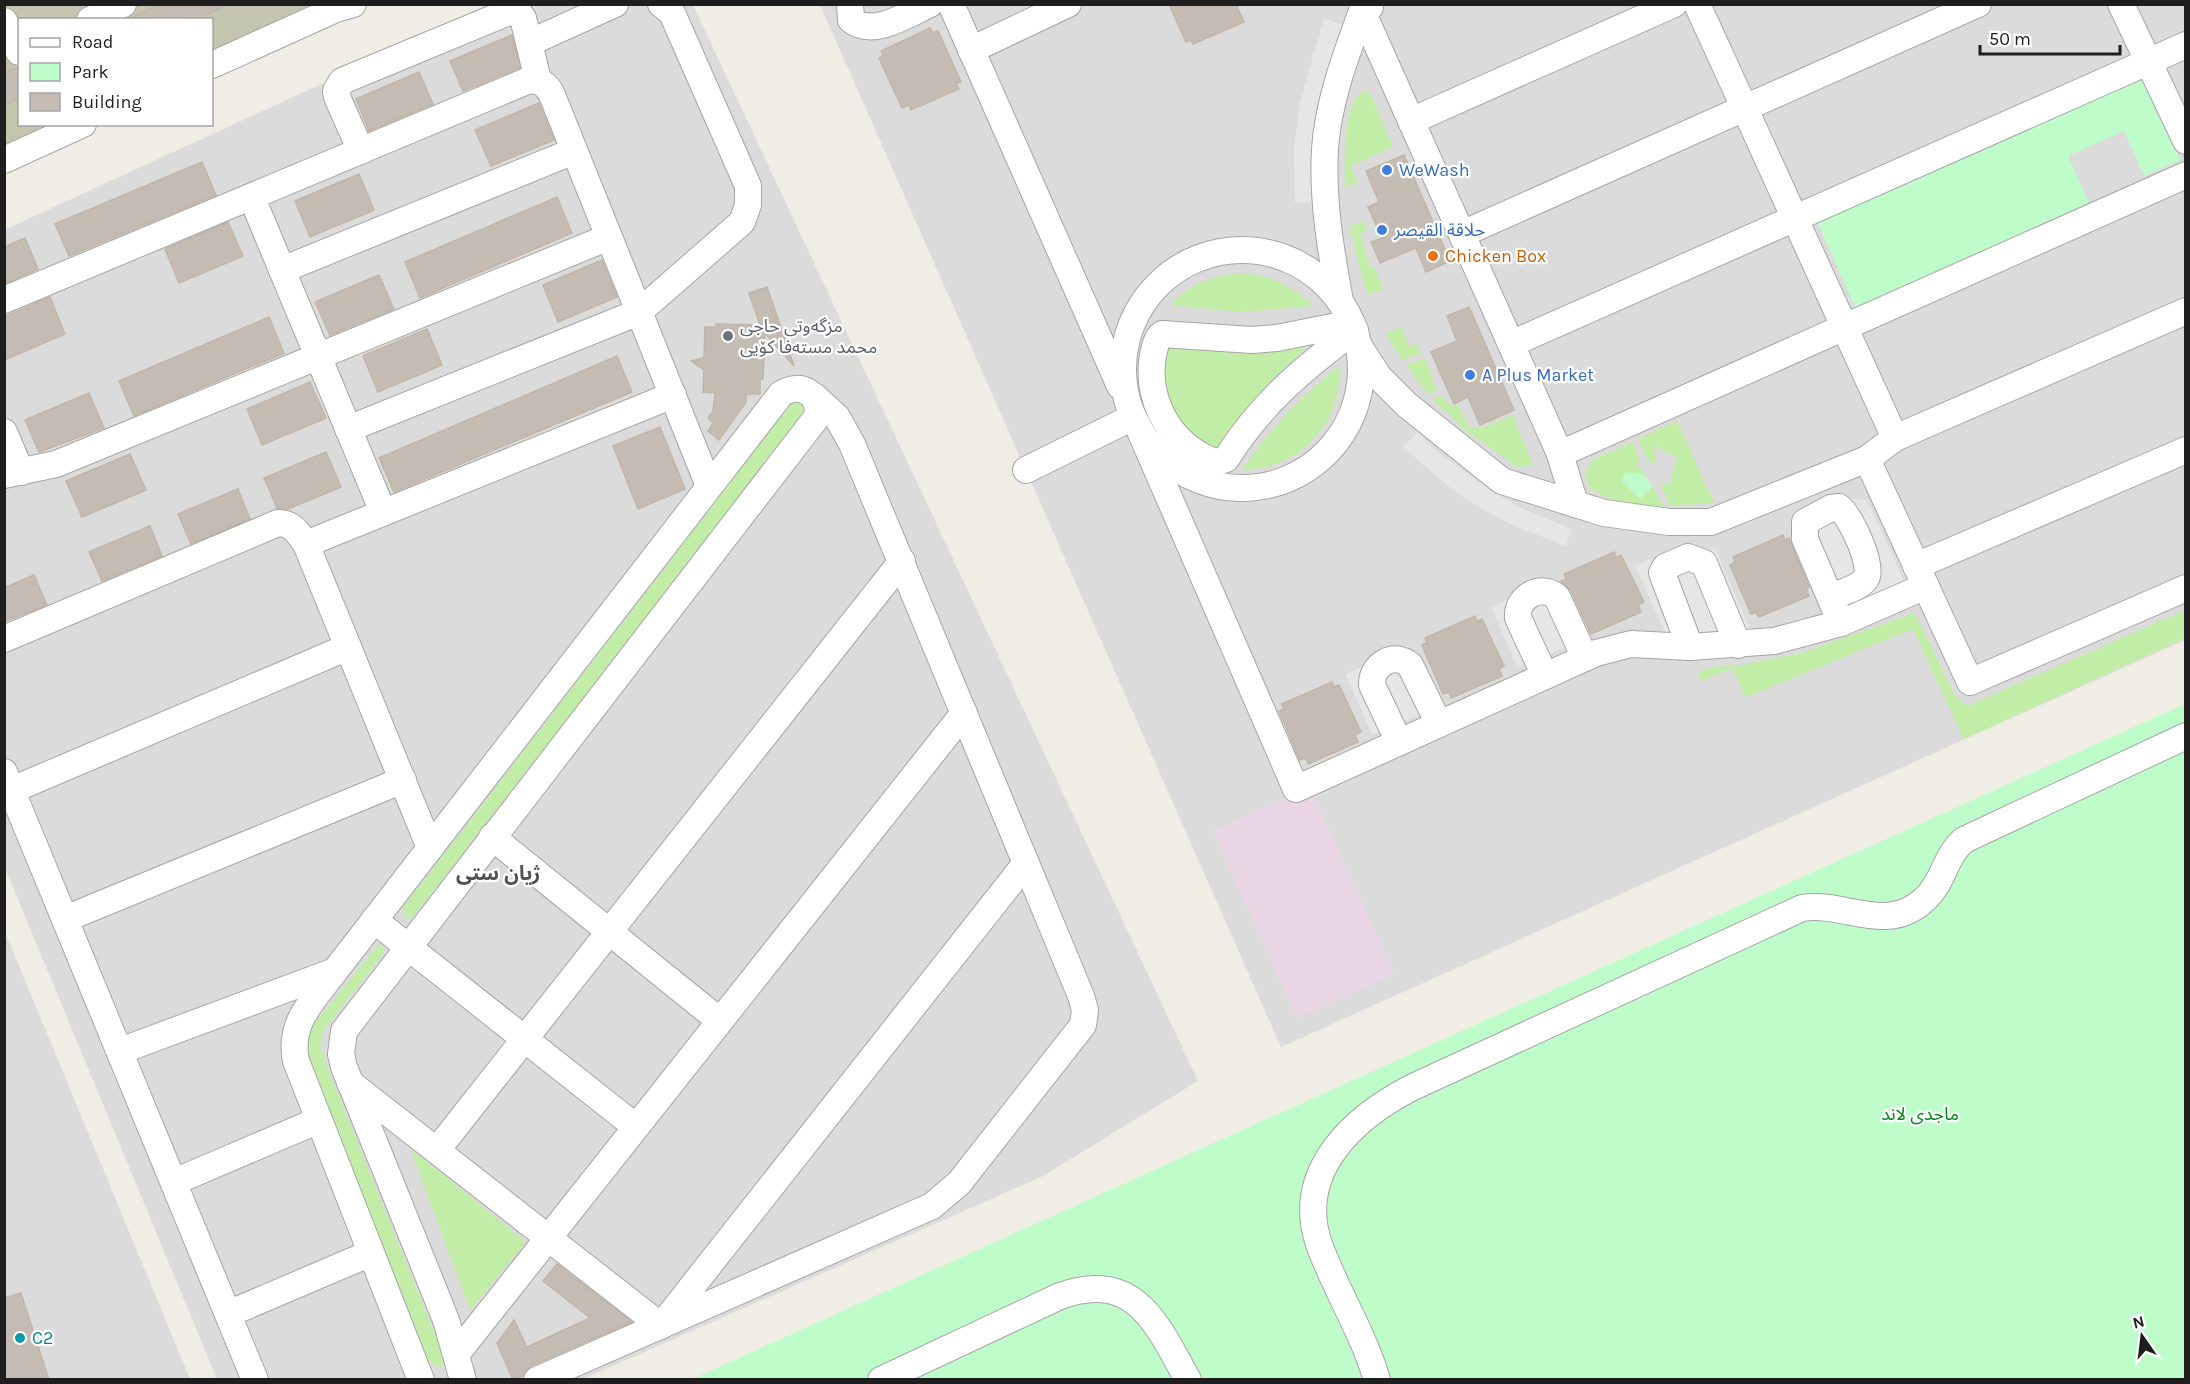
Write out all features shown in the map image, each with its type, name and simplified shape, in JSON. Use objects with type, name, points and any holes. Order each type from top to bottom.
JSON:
[{"type":"street","points":[[94,18],[123,4]]},
{"type":"street","points":[[529,43],[615,4]]},
{"type":"street","points":[[348,429],[639,312],[742,222],[748,205],[748,186],[672,13],[661,4]]},
{"type":"street","points":[[850,4],[851,20],[859,26],[871,28],[930,4]]},
{"type":"street","points":[[951,4],[1296,789],[1585,658],[1631,644],[1690,647],[1738,645],[1774,641],[1841,624],[1921,576],[2186,450]]},
{"type":"street","points":[[971,50],[1068,4]]},
{"type":"street","points":[[1411,121],[1674,4]]},
{"type":"street","points":[[1697,4],[1895,438]]},
{"type":"street","points":[[1462,234],[1978,4]]},
{"type":"street","points":[[2121,4],[2186,141]]},
{"type":"street","points":[[213,65],[344,6]]},
{"type":"street","points":[[1368,8],[1411,121],[1560,454],[1575,504]]},
{"type":"street","points":[[1297,264],[1311,264],[1322,258],[1328,247],[1325,149],[1340,75],[1368,8]]},
{"type":"street","points":[[362,151],[337,96],[336,90],[342,81],[510,11],[521,15],[538,81]]},
{"type":"street","points":[[4,21],[18,50]]},
{"type":"street","points":[[1511,344],[2186,45]]},
{"type":"street","points":[[4,300],[527,81],[538,81],[550,90],[710,486]]},
{"type":"street","points":[[4,160],[79,126]]},
{"type":"street","points":[[282,270],[574,151]]},
{"type":"street","points":[[1560,454],[2186,175]]},
{"type":"street","points":[[252,198],[383,512]]},
{"type":"street","points":[[4,432],[13,474],[56,464],[609,237]]},
{"type":"street","points":[[1329,239],[1361,371],[1357,400]]},
{"type":"street","points":[[1394,391],[1377,384],[1365,389],[1357,400],[1342,434],[1321,458],[1286,480],[1253,487],[1212,484],[1182,471],[1156,451],[1133,417],[1123,374],[1127,339],[1141,307],[1164,280],[1194,261],[1228,252],[1264,252],[1297,264],[1323,282],[1351,325],[1379,376],[1502,481],[1604,513],[1669,522],[1711,522],[1867,459],[1895,438],[2186,311]]},
{"type":"street","points":[[1351,325],[1275,394],[1226,459],[1221,462],[1209,460],[1188,447],[1172,431],[1160,411],[1153,389],[1152,365],[1157,338],[1162,334],[1252,340],[1351,325]]},
{"type":"street","points":[[421,1380],[296,1061],[294,1037],[302,1014],[781,393],[794,388],[809,391],[837,417],[845,430],[902,561],[1083,1003],[1083,1025],[959,1183],[932,1206],[537,1380]]},
{"type":"street","points":[[306,544],[673,395]]},
{"type":"street","points":[[456,1371],[350,1083],[341,1054],[344,1031],[407,946],[817,417],[817,403],[814,396]]},
{"type":"street","points":[[1026,470],[1133,417]]},
{"type":"street","points":[[1867,459],[1970,682],[2186,588]]},
{"type":"street","points":[[4,639],[278,523],[287,523],[294,527],[306,544],[430,848]]},
{"type":"street","points":[[1690,647],[1662,573],[1665,567],[1688,557],[1704,563],[1710,573],[1738,645]]},
{"type":"street","points":[[437,1150],[902,561]]},
{"type":"street","points":[[1545,676],[1518,618],[1517,610],[1520,602],[1528,596],[1542,590],[1550,591],[1557,597],[1585,658]]},
{"type":"street","points":[[1830,597],[1841,624]]},
{"type":"street","points":[[255,1380],[8,781],[348,647]]},
{"type":"street","points":[[1399,742],[1372,685],[1371,675],[1383,663],[1396,658],[1404,659],[1410,665],[1438,724]]},
{"type":"street","points":[[456,1371],[548,1238],[964,713]]},
{"type":"street","points":[[1377,1380],[1364,1340],[1319,1244],[1314,1215],[1316,1187],[1326,1161],[1343,1138],[1369,1114],[1413,1087],[1802,908],[1828,906],[1862,916],[1884,918],[1907,912],[1933,890],[1952,851],[1964,840],[2186,736]]},
{"type":"street","points":[[65,919],[403,780]]},
{"type":"street","points":[[492,837],[720,1021]]},
{"type":"street","points":[[661,1326],[1026,863]]},
{"type":"street","points":[[374,920],[636,1126]]},
{"type":"street","points":[[120,1051],[335,971]]},
{"type":"street","points":[[350,1083],[661,1326]]},
{"type":"street","points":[[174,1182],[319,1120]]},
{"type":"street","points":[[228,1314],[371,1253]]},
{"type":"street","points":[[881,1380],[1060,1296],[1091,1287],[1119,1292],[1142,1307],[1161,1330],[1188,1380]]},
{"type":"shaded area","points":[[4,5],[322,5],[213,55],[213,18],[18,18],[18,126],[55,126],[5,148]]},
{"type":"shaded area","points":[[493,5],[693,5],[1198,1081],[1043,1176],[583,1379],[217,1379],[5,868],[4,230]]},
{"type":"shaded area","points":[[820,5],[2185,5],[2185,640],[1281,1047]]},
{"type":"shaded area","points":[[1324,18],[1342,25],[1318,113],[1316,202],[1295,203],[1294,150],[1300,102]]},
{"type":"shaded area","points":[[1418,432],[1435,450],[1488,489],[1525,510],[1571,529],[1566,546],[1514,526],[1477,506],[1448,486],[1403,447]]},
{"type":"shaded area","points":[[1843,497],[1865,500],[1870,505],[1904,581],[1852,606],[1847,597],[1834,616],[1792,519]]},
{"type":"shaded area","points":[[1715,548],[1750,629],[1666,635],[1635,566],[1665,552],[1691,553]]},
{"type":"shaded area","points":[[1552,580],[1579,641],[1518,668],[1491,607]]},
{"type":"shaded area","points":[[1408,646],[1435,708],[1372,735],[1346,674]]},
{"type":"shaded area","points":[[1310,787],[1394,974],[1297,1018],[1213,831]]},
{"type":"shaded area","points":[[5,932],[190,1379],[5,1379]]},
{"type":"green space","points":[[2142,76],[2180,160],[2144,176],[2124,131],[2068,156],[2090,205],[1856,309],[1817,221]]},
{"type":"green space","points":[[1363,92],[1370,93],[1393,147],[1350,166],[1358,183],[1346,187],[1345,150],[1348,121],[1356,98]]},
{"type":"green space","points":[[1364,221],[1367,231],[1360,234],[1371,269],[1375,268],[1383,289],[1368,294],[1350,226]]},
{"type":"green space","points":[[1242,273],[1263,276],[1281,283],[1298,293],[1313,306],[1241,312],[1171,305],[1195,286],[1222,275]]},
{"type":"green space","points":[[1401,327],[1410,347],[1417,344],[1421,353],[1402,360],[1386,333]]},
{"type":"green space","points":[[1300,339],[1304,351],[1256,398],[1236,424],[1219,454],[1179,423],[1166,397],[1163,347]]},
{"type":"green space","points":[[1425,358],[1437,391],[1428,394],[1406,365]]},
{"type":"green space","points":[[1339,366],[1334,406],[1314,439],[1299,452],[1282,462],[1263,468],[1242,470],[1287,414]]},
{"type":"green space","points":[[1441,396],[1453,407],[1459,405],[1469,428],[1484,427],[1513,415],[1533,465],[1518,467],[1469,433],[1432,399]]},
{"type":"green space","points":[[799,401],[805,407],[805,412],[413,917],[407,917],[402,909],[792,403]]},
{"type":"green space","points":[[1677,421],[1714,503],[1670,506],[1660,482],[1669,485],[1677,458],[1654,445],[1657,465],[1647,459],[1638,439]]},
{"type":"green space","points":[[1632,442],[1640,461],[1635,465],[1645,474],[1625,473],[1640,498],[1653,486],[1663,507],[1609,498],[1596,492],[1588,484],[1586,474],[1592,460]]},
{"type":"green space","points":[[1625,472],[1643,474],[1653,486],[1640,499],[1622,481]]},
{"type":"green space","points":[[2185,610],[2185,638],[1964,739],[1913,629],[1746,697],[1732,668],[1702,681],[1698,673],[1711,667],[1743,665],[1801,653],[1915,613],[1956,698],[1967,706]]},
{"type":"green space","name":"ماجدی لاند","points":[[2185,704],[2185,1379],[690,1380]]},
{"type":"green space","points":[[378,945],[383,946],[384,953],[323,1031],[320,1045],[444,1357],[443,1364],[437,1367],[429,1361],[315,1078],[306,1048],[309,1034],[315,1023]]},
{"type":"green space","points":[[410,1148],[526,1242],[470,1310]]},
{"type":"building","points":[[160,4],[227,4],[202,18],[132,18]]},
{"type":"building","points":[[1169,4],[1236,4],[1244,22],[1193,44],[1191,40],[1186,42]]},
{"type":"building","points":[[930,28],[933,33],[938,31],[961,82],[956,83],[959,89],[911,110],[909,105],[902,108],[879,58],[883,55],[881,51]]},
{"type":"building","points":[[512,35],[520,68],[463,91],[450,61]]},
{"type":"building","points":[[18,68],[18,99],[4,105],[4,73]]},
{"type":"building","points":[[419,72],[433,104],[369,131],[356,99]]},
{"type":"building","points":[[539,103],[554,140],[491,166],[475,130]]},
{"type":"building","points":[[1404,155],[1450,261],[1426,272],[1416,248],[1380,263],[1371,242],[1382,238],[1368,207],[1379,202],[1366,171]]},
{"type":"building","points":[[202,162],[216,195],[69,256],[55,224]]},
{"type":"building","points":[[359,174],[374,210],[310,237],[295,201]]},
{"type":"building","points":[[557,197],[572,233],[420,298],[405,262]]},
{"type":"building","points":[[228,222],[243,256],[179,283],[165,249]]},
{"type":"building","points":[[25,238],[38,269],[4,284],[4,247]]},
{"type":"building","points":[[602,260],[617,297],[558,322],[543,285]]},
{"type":"building","points":[[379,275],[394,309],[330,335],[315,302]]},
{"type":"building","points":[[767,287],[794,366],[765,333],[760,394],[746,394],[746,402],[719,440],[708,431],[713,423],[708,418],[713,411],[715,393],[703,392],[704,370],[691,361],[704,358],[705,327],[716,327],[716,324],[760,325],[749,293]]},
{"type":"building","points":[[50,297],[65,334],[4,360],[4,317]]},
{"type":"building","name":"A Plus Market","points":[[1469,307],[1514,410],[1480,425],[1468,397],[1454,404],[1431,352],[1457,341],[1447,316]]},
{"type":"building","points":[[269,317],[284,353],[134,416],[119,381]]},
{"type":"building","points":[[427,329],[442,365],[378,392],[363,356]]},
{"type":"building","points":[[617,356],[632,392],[394,492],[379,458]]},
{"type":"building","points":[[310,382],[326,418],[262,445],[247,409]]},
{"type":"building","points":[[89,393],[104,428],[39,452],[25,420]]},
{"type":"building","points":[[660,427],[685,489],[638,509],[613,446]]},
{"type":"building","points":[[326,452],[341,487],[288,509],[277,508],[264,478]]},
{"type":"building","points":[[130,454],[146,490],[82,517],[66,481]]},
{"type":"building","points":[[238,489],[250,519],[191,544],[178,514]]},
{"type":"building","points":[[150,526],[162,556],[102,581],[89,552]]},
{"type":"building","points":[[1783,535],[1785,541],[1789,538],[1809,587],[1806,589],[1809,596],[1759,617],[1756,612],[1751,614],[1730,565],[1735,562],[1733,557]]},
{"type":"building","points":[[1614,552],[1616,557],[1621,555],[1644,602],[1638,605],[1641,612],[1591,634],[1571,591],[1561,581],[1567,579],[1564,574]]},
{"type":"building","points":[[34,575],[47,605],[4,622],[4,588]]},
{"type":"building","points":[[1475,616],[1477,621],[1482,619],[1504,666],[1499,669],[1502,676],[1451,698],[1449,692],[1443,694],[1422,645],[1427,643],[1425,638]]},
{"type":"building","points":[[1332,682],[1334,687],[1339,685],[1361,732],[1355,735],[1358,742],[1308,764],[1306,758],[1300,760],[1279,711],[1284,709],[1282,704]]},
{"type":"building","points":[[557,1264],[632,1322],[531,1366],[523,1376],[513,1380],[497,1343],[514,1320],[527,1347],[590,1318],[543,1281]]},
{"type":"building","name":"C2","points":[[21,1293],[49,1380],[4,1380],[4,1298]]},
{"type":"place","name":"WeWash","points":[[1387,170]]},
{"type":"place","name":"حلاقة القيصر","points":[[1382,230]]},
{"type":"place","name":"Chicken Box","points":[[1433,256]]},
{"type":"place","name":"مزگەوتی حاجی محمد مستەفا کۆیی","points":[[728,336]]},
{"type":"place","name":"A Plus Market","points":[[1470,375]]},
{"type":"place","name":"C2","points":[[20,1338]]},
{"type":"district","name":"ژیان ستی","points":[[498,873]]}]
